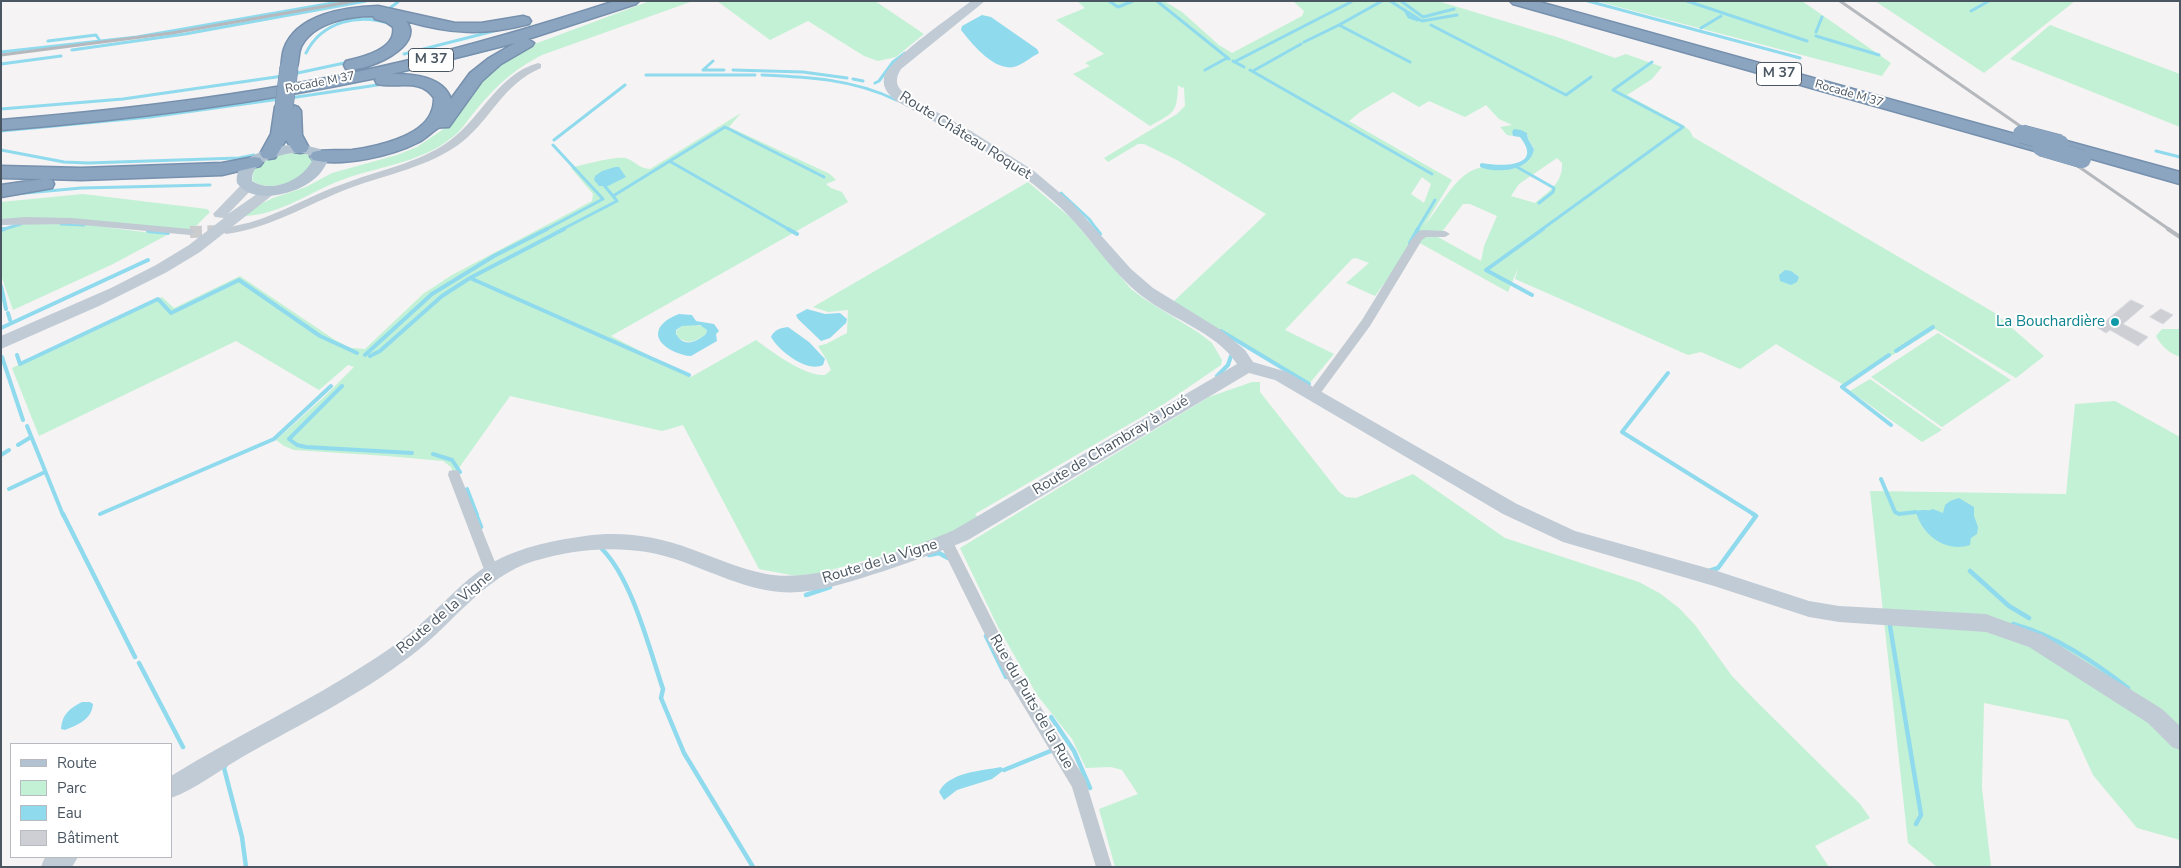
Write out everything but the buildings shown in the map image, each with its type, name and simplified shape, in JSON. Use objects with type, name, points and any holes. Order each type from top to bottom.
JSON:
[{"type":"highway","name":"M 37","points":[[294,72],[293,45],[303,34],[328,20],[348,14],[381,11],[444,27],[479,29],[516,23],[597,1]]},
{"type":"highway","name":"Rocade M 37","points":[[1518,1],[2180,186]]},
{"type":"highway","name":"Rocade M 37","points":[[1542,1],[2180,178]]},
{"type":"highway","name":"M 37","points":[[313,174],[340,164],[396,151],[422,139],[443,123],[467,86],[494,61],[534,39],[620,2]]},
{"type":"highway","name":"Rocade M 37","points":[[1,117],[163,102],[294,72],[450,48],[620,2]]},
{"type":"highway","name":"Rocade M 37","points":[[1,124],[112,115],[237,98],[336,80],[434,59],[519,36],[620,2]]},
{"type":"highway","name":"M 37","points":[[261,158],[280,134],[288,106],[294,72],[300,50],[305,40],[316,30],[332,22],[359,16],[377,15],[396,20],[403,29],[396,45],[382,54],[294,72]]},
{"type":"highway","name":"M 37","points":[[237,98],[249,100],[393,79],[415,80],[434,86],[443,98],[442,110],[435,122],[405,142],[383,150],[350,156],[319,156]]},
{"type":"highway","name":"M 37","points":[[288,106],[292,138],[300,148]]},
{"type":"highway","points":[[1,157],[63,168],[135,174]]},
{"type":"highway","points":[[1,178],[135,174],[222,168],[261,158]]},
{"type":"highway","points":[[1,172],[235,176],[246,183]]},
{"type":"highway","points":[[1,191],[135,174]]},
{"type":"main road","points":[[300,148],[315,152],[319,156],[318,167],[313,174],[299,183],[272,190],[254,189],[246,183],[246,171],[261,158],[300,148]]},
{"type":"street","name":"Route Château Roquet","points":[[979,1],[896,66],[889,77],[890,87],[901,98],[998,154],[1034,179],[1077,216],[1135,282],[1160,302],[1228,343],[1240,353],[1247,366]]},
{"type":"street","points":[[226,231],[249,226],[346,186],[432,156],[467,132],[499,93],[513,80],[528,69],[538,66]]},
{"type":"street","points":[[1,333],[122,278],[169,253],[217,217],[246,183]]},
{"type":"street","points":[[1,343],[165,266],[200,244],[248,205],[272,190]]},
{"type":"street","points":[[1,222],[72,220],[190,232]]},
{"type":"street","points":[[1313,395],[1365,325],[1417,238],[1423,233],[1445,234]]},
{"type":"street","points":[[1247,366],[1281,376],[1510,508],[1570,537],[1714,578],[1809,609],[1839,614],[1986,623],[2036,641],[2155,716],[2180,740]]},
{"type":"street","name":"Route de Chambray à Joué","points":[[975,527],[1247,366]]},
{"type":"street","points":[[454,475],[492,572]]},
{"type":"street","name":"Route de la Vigne","points":[[172,787],[203,768],[329,698],[384,664],[412,644],[475,585],[492,572],[516,560],[550,550],[596,542],[635,541],[672,549],[759,580],[781,584],[798,584],[853,572],[946,542],[975,527]]},
{"type":"street","name":"Rue du Puits de la Rue","points":[[946,542],[1011,672],[1079,784],[1104,867]]},
{"type":"street","points":[[52,867],[66,858]]},
{"type":"green space","points":[[650,1],[693,1],[542,55],[514,72],[498,86],[457,133],[440,146],[426,153],[349,177],[280,208],[257,215],[245,216],[246,211],[273,198],[306,187],[332,173],[397,155],[417,147],[442,130],[488,72],[532,45]]},
{"type":"green space","points":[[717,1],[875,1],[924,34],[896,57],[878,61],[864,56],[808,21],[770,40]]},
{"type":"green space","points":[[1077,1],[1164,1],[1182,12],[1219,45],[1232,53],[1302,16],[1304,11],[1293,1],[1438,1],[1560,38],[1615,58],[1626,54],[1662,67],[1652,79],[1627,95],[1683,125],[1690,131],[1693,137],[1995,313],[2044,356],[2016,378],[1935,329],[1844,385],[1776,344],[1740,369],[1701,352],[1688,355],[1515,279],[1518,268],[1508,292],[1416,241],[1375,296],[1346,283],[1369,263],[1356,258],[1352,259],[1285,330],[1334,354],[1309,384],[1173,302],[1266,214],[1177,160],[1144,144],[1138,144],[1108,162],[1104,158],[1177,114],[1185,106],[1184,87],[1182,88],[1178,85],[1177,102],[1173,111],[1150,126],[1073,74],[1090,66],[1085,63],[1104,54],[1056,20],[1085,8]],"holes":[[[1393,92],[1419,107],[1429,101],[1465,117],[1486,105],[1499,119],[1512,125],[1500,127],[1507,135],[1513,136],[1512,132],[1528,135],[1528,139],[1534,148],[1529,160],[1517,167],[1503,170],[1480,168],[1471,171],[1448,192],[1424,226],[1452,180],[1349,121]],[[1557,158],[1562,163],[1562,170],[1558,181],[1535,203],[1511,196],[1519,184]],[[1422,177],[1431,184],[1424,203],[1411,194]],[[1463,204],[1470,204],[1497,216],[1484,246],[1481,261],[1438,237]]]},
{"type":"green space","points":[[1596,1],[1802,1],[1891,63],[1882,76]]},
{"type":"green space","points":[[1875,1],[2075,1],[1984,73]]},
{"type":"green space","points":[[2050,25],[2180,74],[2180,127],[2010,59]]},
{"type":"green space","points":[[741,113],[729,127],[830,174],[836,180],[826,184],[842,192],[848,202],[611,336],[691,377],[756,340],[798,368],[817,375],[825,375],[831,370],[818,346],[847,333],[848,310],[828,312],[813,307],[1028,182],[1071,218],[1131,289],[1212,343],[1222,360],[1221,365],[1164,404],[975,514],[979,518],[948,535],[920,545],[820,573],[796,576],[759,569],[683,425],[662,431],[510,396],[454,475],[451,467],[443,461],[294,450],[276,440],[354,367],[348,365],[319,390],[236,341],[39,436],[12,368],[162,297],[174,308],[240,276],[335,340],[351,348],[365,349],[423,294],[452,275],[592,201],[593,194],[571,168],[614,158],[625,158],[643,168],[650,169]]},
{"type":"green space","points":[[299,152],[307,154],[312,160],[312,164],[293,181],[281,185],[268,186],[252,180],[254,168],[270,157]]},
{"type":"green space","points":[[83,194],[207,209],[210,212],[190,232],[91,222],[1,222],[1,202]]},
{"type":"green space","points":[[25,223],[89,225],[167,235],[113,264],[13,310],[1,275],[1,229]]},
{"type":"green space","points":[[682,326],[703,327],[707,330],[706,334],[692,342],[677,337],[676,331]]},
{"type":"green space","points":[[2162,329],[2180,329],[2180,357],[2166,349],[2158,340],[2156,336]]},
{"type":"green space","points":[[1938,333],[2011,380],[1942,427],[1871,377]]},
{"type":"green space","points":[[1870,379],[1942,430],[1922,442],[1850,391]]},
{"type":"green space","points":[[1252,382],[1260,382],[1260,392],[1339,492],[1346,497],[1356,498],[1413,474],[1505,538],[1639,582],[1661,594],[1679,608],[1695,625],[1732,676],[1860,804],[1870,818],[1815,846],[1829,867],[1115,867],[1099,809],[1138,794],[1122,770],[1111,767],[1086,768],[1072,739],[1037,695],[998,627],[960,548],[1209,397]]},
{"type":"green space","points":[[2115,401],[2180,437],[2180,840],[2137,828],[2093,775],[2068,720],[1984,703],[1982,788],[1991,867],[1937,867],[1908,843],[1870,491],[2066,494],[2075,404]]},
{"type":"water","points":[[982,15],[991,17],[1037,49],[1039,53],[1014,67],[1006,67],[991,61],[977,49],[961,30],[962,26]]},
{"type":"water","points":[[1514,129],[1527,133],[1534,149],[1532,156],[1527,162],[1512,169],[1504,170],[1480,167],[1482,163],[1500,165],[1518,163],[1524,159],[1527,154],[1526,147],[1520,137],[1513,136],[1512,132]]},
{"type":"water","points":[[619,167],[626,177],[608,186],[599,186],[594,180],[595,176],[602,171]]},
{"type":"water","points":[[1785,270],[1791,271],[1799,277],[1797,282],[1791,285],[1780,281],[1779,275]]},
{"type":"water","points":[[807,309],[825,314],[840,313],[847,319],[846,323],[830,338],[821,341],[796,315]]},
{"type":"water","points":[[679,314],[692,315],[696,321],[714,324],[719,331],[716,334],[717,341],[691,356],[675,352],[661,342],[658,332],[660,327]],"holes":[[[700,325],[707,330],[706,334],[702,337],[690,342],[683,341],[676,334],[676,330],[682,326]]]},
{"type":"water","points":[[788,327],[809,342],[825,359],[823,365],[816,367],[802,363],[787,354],[775,343],[771,337],[774,333]]},
{"type":"water","points":[[1959,498],[1974,507],[1974,516],[1978,527],[1977,534],[1971,538],[1970,545],[1961,547],[1944,544],[1929,535],[1916,512],[1933,509],[1943,513],[1945,505]]},
{"type":"water","points":[[82,702],[93,704],[87,718],[70,728],[61,729],[67,712]]},
{"type":"water","points":[[1001,767],[1004,770],[992,779],[957,790],[944,800],[939,792],[944,785],[958,776]]},
{"type":"waterway","points":[[1,52],[137,37],[344,1]]},
{"type":"waterway","points":[[72,50],[185,34],[366,1]]},
{"type":"waterway","points":[[1109,1],[1118,7],[1133,1]]},
{"type":"waterway","points":[[1157,1],[1229,59]]},
{"type":"waterway","points":[[1339,25],[1382,1]]},
{"type":"waterway","points":[[1390,1],[1405,11]]},
{"type":"waterway","points":[[1401,1],[1423,17],[1454,9]]},
{"type":"waterway","points":[[1588,1],[1800,58]]},
{"type":"waterway","points":[[1687,1],[1807,41]]},
{"type":"waterway","points":[[1971,11],[1989,1]]},
{"type":"waterway","points":[[390,8],[398,2]]},
{"type":"waterway","points":[[1234,62],[1351,2]]},
{"type":"waterway","points":[[1405,11],[1422,21],[1457,15]]},
{"type":"waterway","points":[[1405,11],[1409,17],[1418,20]]},
{"type":"waterway","points":[[1701,28],[1721,16]]},
{"type":"waterway","points":[[1816,32],[1822,17]]},
{"type":"waterway","points":[[306,53],[322,33],[342,22],[366,19],[391,24]]},
{"type":"waterway","points":[[1304,42],[1339,25]]},
{"type":"waterway","points":[[1339,25],[1410,62]]},
{"type":"waterway","points":[[1431,25],[1566,95],[1591,77]]},
{"type":"waterway","points":[[404,54],[494,31]]},
{"type":"waterway","points":[[48,41],[96,35],[100,41]]},
{"type":"waterway","points":[[1816,36],[1879,55]]},
{"type":"waterway","points":[[1253,71],[1301,44]]},
{"type":"waterway","points":[[388,75],[502,46]]},
{"type":"waterway","points":[[875,83],[879,81],[893,62],[905,53]]},
{"type":"waterway","points":[[1,64],[61,56]]},
{"type":"waterway","points":[[1205,70],[1227,58]]},
{"type":"waterway","points":[[713,61],[703,70],[724,70]]},
{"type":"waterway","points":[[293,74],[349,62]]},
{"type":"waterway","points":[[1234,62],[1244,67]]},
{"type":"waterway","points":[[1541,230],[1683,127],[1613,90],[1652,62]]},
{"type":"waterway","points":[[733,70],[803,72],[847,78]]},
{"type":"waterway","points":[[1250,70],[1432,174]]},
{"type":"waterway","points":[[646,75],[755,75]]},
{"type":"waterway","points":[[762,75],[813,78],[847,83],[896,100]]},
{"type":"waterway","points":[[1,109],[123,99],[283,76]]},
{"type":"waterway","points":[[853,79],[863,81]]},
{"type":"waterway","points":[[290,98],[384,84]]},
{"type":"waterway","points":[[554,140],[625,85]]},
{"type":"waterway","points":[[1,131],[150,117],[280,99]]},
{"type":"waterway","points":[[613,196],[725,127],[824,177]]},
{"type":"waterway","points":[[545,230],[603,199],[553,145]]},
{"type":"waterway","points":[[1,150],[64,162],[88,163],[239,158],[254,155]]},
{"type":"waterway","points":[[2156,151],[2180,157]]},
{"type":"waterway","points":[[671,162],[790,230]]},
{"type":"waterway","points":[[1517,167],[1554,188],[1553,192],[1539,203]]},
{"type":"waterway","points":[[603,184],[613,196]]},
{"type":"waterway","points":[[15,194],[81,188],[210,185]]},
{"type":"waterway","points":[[1061,193],[1089,219],[1097,230]]},
{"type":"waterway","points":[[561,230],[617,201],[613,196]]},
{"type":"waterway","points":[[1417,230],[1435,200]]},
{"type":"waterway","points":[[4,229],[1,230],[21,224]]},
{"type":"waterway","points":[[61,224],[84,225]]},
{"type":"waterway","points":[[365,355],[432,294],[494,256],[547,229]]},
{"type":"waterway","points":[[470,278],[564,229]]},
{"type":"waterway","points":[[788,229],[797,234]]},
{"type":"waterway","points":[[1096,229],[1100,234]]},
{"type":"waterway","points":[[1410,243],[1418,229]]},
{"type":"waterway","points":[[1532,295],[1486,270],[1543,229]]},
{"type":"waterway","points":[[148,231],[168,233]]},
{"type":"waterway","points":[[1,328],[148,260]]},
{"type":"waterway","points":[[370,356],[380,351],[442,296],[470,278]]},
{"type":"waterway","points":[[470,278],[689,375]]},
{"type":"waterway","points":[[17,355],[20,364],[158,299],[171,313],[239,280],[320,336],[357,353]]},
{"type":"waterway","points":[[1,286],[6,309]]},
{"type":"waterway","points":[[8,313],[10,320]]},
{"type":"waterway","points":[[1896,351],[1933,327]]},
{"type":"waterway","points":[[1221,331],[1309,384]]},
{"type":"waterway","points":[[1889,355],[1842,387],[1891,425]]},
{"type":"waterway","points":[[1217,376],[1228,365],[1231,356]]},
{"type":"waterway","points":[[2,357],[23,420]]},
{"type":"waterway","points":[[1668,373],[1622,432],[1755,515]]},
{"type":"waterway","points":[[100,514],[274,439],[331,386]]},
{"type":"waterway","points":[[342,386],[289,439],[297,445],[306,447],[412,453]]},
{"type":"waterway","points":[[27,426],[63,515]]},
{"type":"waterway","points":[[18,445],[31,437]]},
{"type":"waterway","points":[[1,455],[9,450]]},
{"type":"waterway","points":[[433,454],[452,460],[460,472]]},
{"type":"waterway","points":[[9,489],[45,472]]},
{"type":"waterway","points":[[1881,479],[1895,512],[1899,514],[1916,512]]},
{"type":"waterway","points":[[467,489],[477,515]]},
{"type":"waterway","points":[[63,514],[135,657]]},
{"type":"waterway","points":[[476,514],[481,527]]},
{"type":"waterway","points":[[1709,571],[1718,568],[1756,516],[1753,514]]},
{"type":"waterway","points":[[602,549],[613,562],[631,596],[663,689],[661,698],[684,753],[753,867]]},
{"type":"waterway","points":[[929,555],[939,553],[948,558]]},
{"type":"waterway","points":[[1970,571],[2009,606],[2029,618]]},
{"type":"waterway","points":[[806,595],[830,587]]},
{"type":"waterway","points":[[2013,624],[2044,635],[2074,650],[2128,688]]},
{"type":"waterway","points":[[1890,626],[1921,815],[1916,824]]},
{"type":"waterway","points":[[986,636],[1006,677]]},
{"type":"waterway","points":[[139,663],[183,747]]},
{"type":"waterway","points":[[1051,717],[1074,751],[1090,788]]},
{"type":"waterway","points":[[1004,770],[1053,750]]},
{"type":"waterway","points":[[226,764],[224,768],[242,837],[246,867]]},
{"type":"tunnel","points":[[190,232],[223,231]]},
{"type":"railway","points":[[1,55],[172,33],[355,1]]},
{"type":"railway","points":[[1840,1],[2170,230]]},
{"type":"railway","points":[[2168,229],[2180,237]]},
{"type":"place","name":"La Bouchardière","points":[[2115,322]]}]
